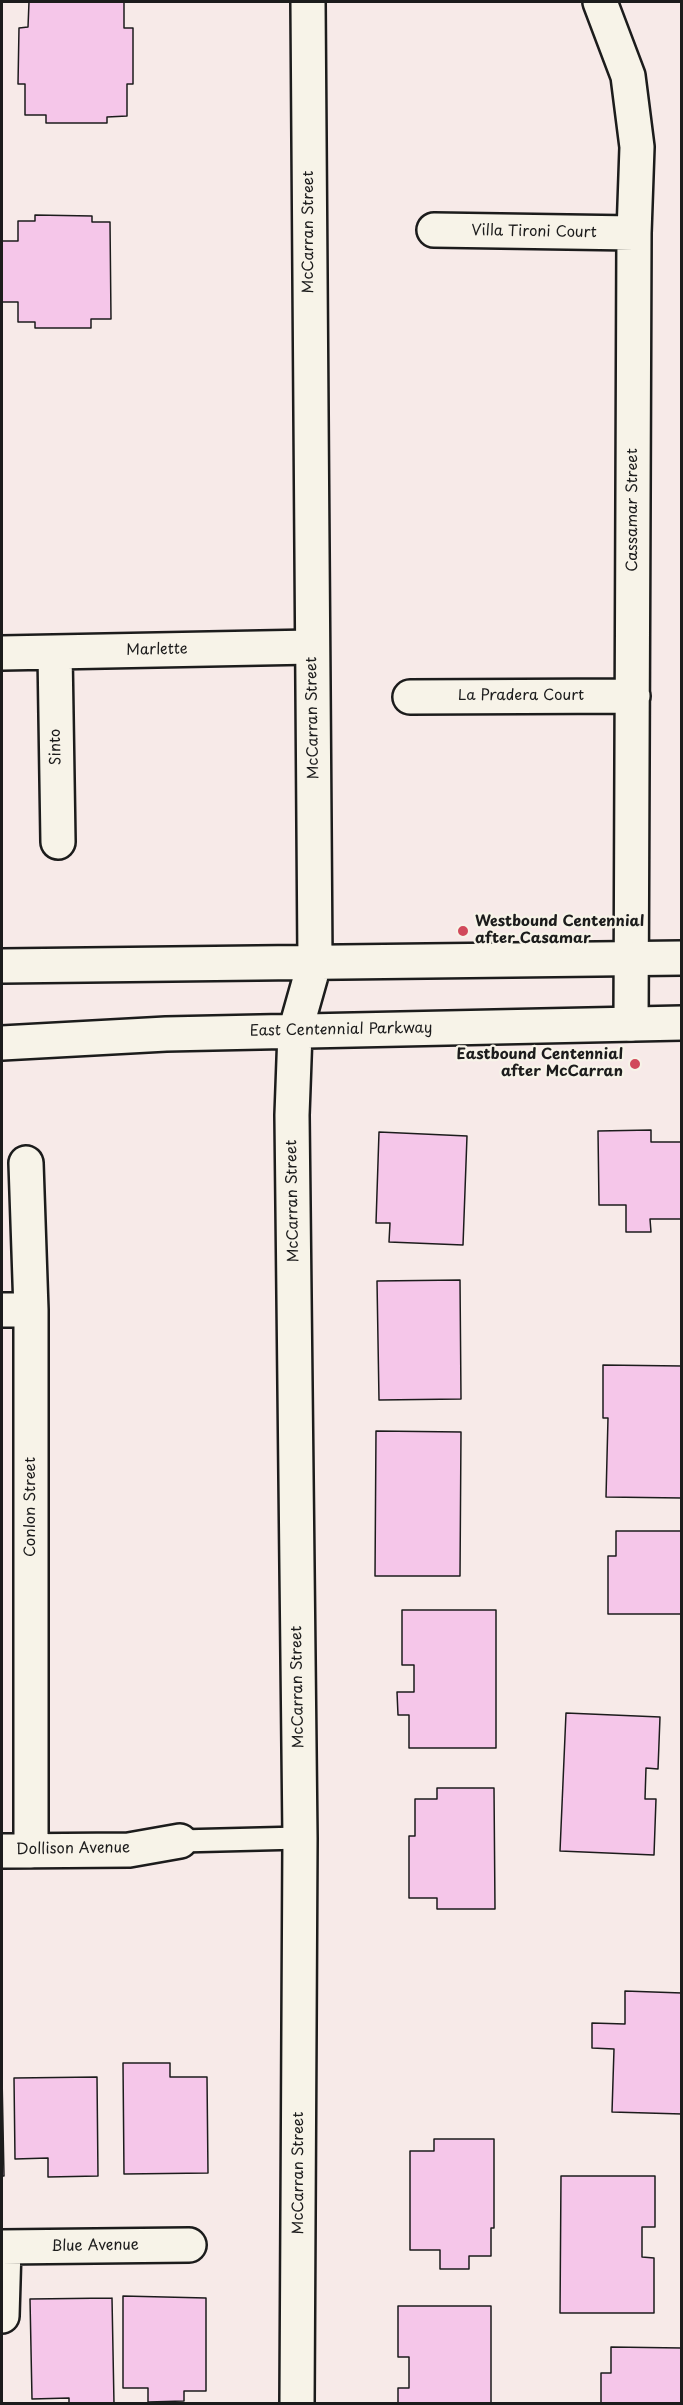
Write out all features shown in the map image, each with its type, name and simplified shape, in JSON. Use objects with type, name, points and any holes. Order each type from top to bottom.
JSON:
[{"type":"street","name":"McCarran Street","points":[[297,2403],[300,1838],[292,1115],[295,1032],[315,961],[308,2]]},
{"type":"street","name":"Cassamar Street","points":[[600,2],[628,76],[637,147],[634,233],[631,1024]]},
{"type":"street","name":"Villa Tironi Court","points":[[434,230],[634,233]]},
{"type":"street","name":"Marlette","points":[[2,653],[312,647]]},
{"type":"street","name":"Sinto","points":[[55,652],[57,842]]},
{"type":"street","name":"La Pradera Court","points":[[410,697],[633,696]]},
{"type":"street","points":[[2,966],[681,958]]},
{"type":"street","name":"East Centennial Parkway","points":[[2,1044],[166,1034],[681,1023]]},
{"type":"street","name":"Conlon Street","points":[[16,1851],[16,1310],[26,1163]]},
{"type":"street","name":"Dollison Avenue","points":[[16,1851],[129,1850],[180,1841]]},
{"type":"street","name":"Blue Avenue","points":[[3,2247],[189,2245]]},
{"type":"street","points":[[2,2316],[3,2247]]},
{"type":"lane","points":[[180,1841],[300,1838]]},
{"type":"building","points":[[29,2],[124,2],[124,28],[133,28],[133,84],[127,84],[127,116],[107,117],[107,123],[46,123],[46,115],[25,115],[25,84],[18,84],[19,28],[28,27]]},
{"type":"building","points":[[35,215],[92,216],[92,222],[110,222],[111,319],[91,319],[91,328],[35,328],[35,322],[18,322],[18,302],[2,302],[2,241],[18,241],[18,221],[35,221]]},
{"type":"building","points":[[651,1130],[651,1142],[681,1142],[682,1132],[682,1219],[650,1219],[651,1232],[626,1232],[626,1205],[599,1205],[598,1131]]},
{"type":"building","points":[[379,1132],[467,1136],[463,1245],[389,1242],[390,1223],[376,1223]]},
{"type":"building","points":[[460,1280],[461,1399],[379,1400],[377,1281]]},
{"type":"building","points":[[603,1365],[682,1366],[682,1498],[606,1497],[608,1418],[603,1418]]},
{"type":"building","points":[[376,1431],[461,1432],[460,1576],[375,1576]]},
{"type":"building","points":[[616,1531],[682,1531],[682,1614],[608,1614],[608,1556],[616,1556]]},
{"type":"building","points":[[402,1610],[496,1610],[496,1748],[409,1748],[409,1715],[398,1715],[397,1692],[414,1692],[414,1665],[402,1665]]},
{"type":"building","points":[[566,1713],[660,1717],[658,1769],[646,1768],[645,1799],[656,1799],[654,1855],[560,1851]]},
{"type":"building","points":[[437,1788],[494,1788],[495,1909],[437,1909],[437,1898],[409,1898],[409,1836],[415,1836],[415,1799],[437,1799]]},
{"type":"building","points":[[625,1991],[682,1993],[682,2114],[612,2112],[614,2049],[592,2048],[592,2023],[625,2024]]},
{"type":"building","points":[[123,2063],[170,2063],[170,2077],[207,2077],[208,2173],[124,2174]]},
{"type":"building","points":[[2,2076],[4,2176],[2,2176]]},
{"type":"building","points":[[97,2077],[98,2176],[48,2177],[48,2158],[15,2159],[14,2078]]},
{"type":"building","points":[[434,2139],[494,2139],[494,2228],[491,2228],[491,2256],[469,2256],[469,2269],[440,2269],[440,2250],[410,2250],[410,2151],[434,2151]]},
{"type":"building","points":[[561,2176],[655,2176],[655,2227],[642,2227],[642,2257],[654,2258],[654,2313],[560,2313]]},
{"type":"building","points":[[123,2296],[206,2298],[206,2391],[184,2391],[184,2401],[148,2402],[148,2388],[123,2388]]},
{"type":"building","points":[[112,2298],[114,2404],[69,2404],[69,2398],[32,2399],[30,2299]]},
{"type":"building","points":[[398,2306],[491,2306],[491,2404],[398,2404],[398,2388],[409,2388],[409,2357],[398,2357]]},
{"type":"building","points":[[611,2347],[682,2348],[682,2404],[601,2404],[601,2373],[611,2373]]},
{"type":"place","name":"Westbound Centennial after Casamar","points":[[463,931]]},
{"type":"place","name":"Eastbound Centennial after McCarran","points":[[635,1064]]}]
